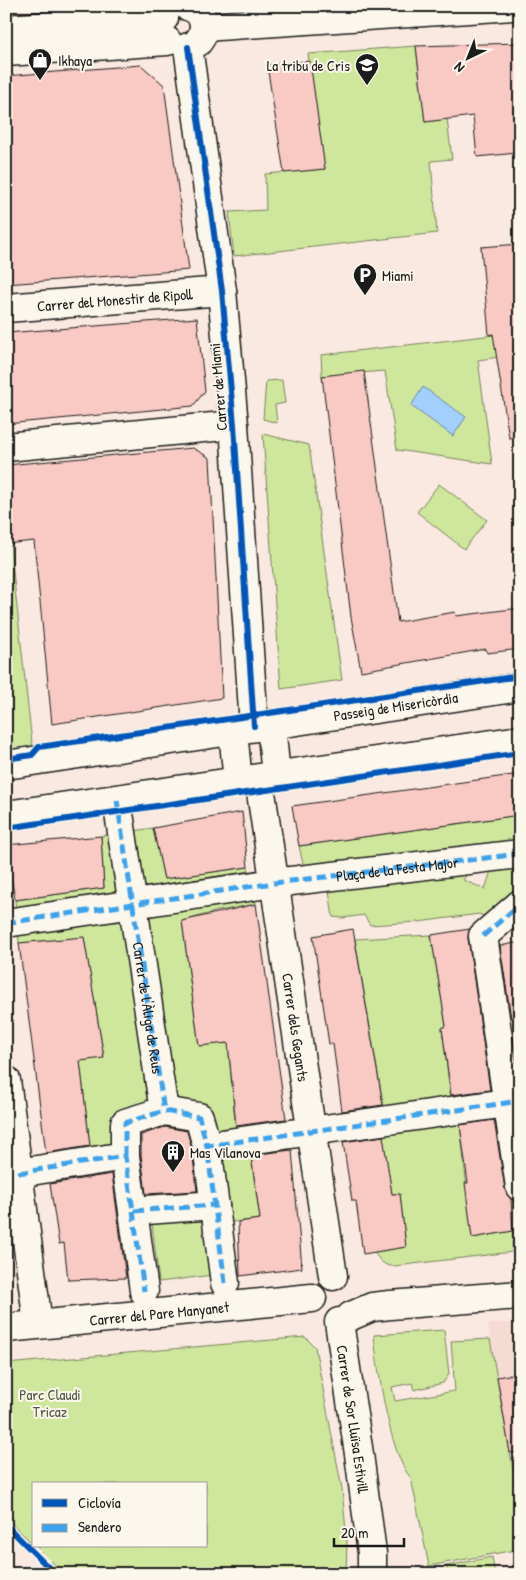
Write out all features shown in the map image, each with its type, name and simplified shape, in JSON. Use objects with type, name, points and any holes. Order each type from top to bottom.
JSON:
[{"type":"street","points":[[6,30],[404,9],[513,6]]},
{"type":"street","points":[[6,52],[181,20]]},
{"type":"street","name":"Carrer de Miami","points":[[181,20],[222,291],[234,425],[252,727]]},
{"type":"street","name":"Carrer del Monestir de Ripoll","points":[[6,308],[222,291]]},
{"type":"street","points":[[6,447],[234,425]]},
{"type":"street","name":"Passeig de Misericòrdia","points":[[6,766],[520,687]]},
{"type":"street","points":[[252,727],[258,779]]},
{"type":"street","points":[[252,727],[258,779]]},
{"type":"street","points":[[6,815],[520,740]]},
{"type":"street","name":"Carrer dels Gegants","points":[[258,779],[333,1276]]},
{"type":"street","name":"Carrer de l'Àliga de Reus","points":[[117,800],[164,1111]]},
{"type":"street","name":"Plaça de la Festa Major","points":[[274,884],[520,854]]},
{"type":"street","points":[[6,923],[274,884]]},
{"type":"street","points":[[520,904],[483,936],[514,1102],[520,1186]]},
{"type":"street","points":[[6,1080],[38,1324]]},
{"type":"street","points":[[206,1146],[514,1102]]},
{"type":"street","points":[[144,1291],[125,1156],[125,1123],[164,1111],[199,1117],[206,1146],[225,1283]]},
{"type":"street","points":[[18,1173],[125,1156]]},
{"type":"street","points":[[132,1211],[215,1204]]},
{"type":"street","points":[[350,1312],[352,1284],[340,1277],[333,1276],[321,1281],[316,1286],[312,1298],[313,1305],[320,1317],[332,1322],[388,1291],[520,1277]]},
{"type":"street","points":[[350,1312],[390,1305],[520,1295]]},
{"type":"street","name":"Carrer del Pare Manyanet","points":[[6,1328],[312,1298]]},
{"type":"street","name":"Carrer de Sor Lluïsa Estivill","points":[[350,1312],[359,1454],[372,1553],[372,1574]]},
{"type":"shaded area","points":[[520,1322],[520,1509],[488,1324]]},
{"type":"green space","points":[[416,46],[425,122],[447,119],[452,159],[431,161],[437,233],[234,256],[229,212],[266,210],[265,174],[325,169],[308,54]]},
{"type":"green space","points":[[520,332],[520,354],[478,360],[492,464],[397,450],[385,371],[322,376],[321,355]]},
{"type":"green space","points":[[282,380],[285,403],[275,405],[277,423],[263,419],[266,381]]},
{"type":"green space","points":[[263,434],[309,445],[342,680],[281,689]]},
{"type":"green space","points":[[439,484],[487,520],[464,549],[417,512]]},
{"type":"green space","points":[[6,544],[10,544],[34,761],[6,765]]},
{"type":"green space","points":[[520,815],[520,841],[305,873],[299,846]]},
{"type":"green space","points":[[153,828],[164,879],[248,867],[256,904],[218,911],[182,921],[199,1045],[228,1043],[236,1132],[201,1140],[198,1129],[186,1131],[184,1125],[136,1129],[139,1152],[91,1154],[80,1061],[104,1057],[84,938],[19,943],[15,900],[104,888],[101,836]]},
{"type":"green space","points":[[474,864],[463,880],[485,889],[492,868],[513,866],[519,890],[493,920],[479,914],[418,922],[370,925],[364,915],[343,918],[333,917],[328,884]]},
{"type":"green space","points":[[431,935],[446,1026],[442,1028],[451,1099],[384,1109],[355,939]]},
{"type":"green space","points":[[459,1114],[472,1238],[513,1231],[512,1252],[398,1266],[386,1265],[374,1252],[406,1247],[400,1194],[392,1194],[381,1125]]},
{"type":"green space","points":[[249,1144],[260,1219],[224,1223],[213,1152]]},
{"type":"green space","points":[[212,1216],[220,1274],[159,1282],[152,1224]]},
{"type":"green space","points":[[444,1330],[449,1374],[443,1383],[414,1390],[412,1383],[392,1387],[395,1401],[455,1391],[451,1341],[490,1339],[520,1509],[520,1549],[429,1566],[411,1478],[397,1451],[391,1432],[378,1368],[374,1335]]},
{"type":"green space","name":"Parc Claudi Tricaz","points":[[305,1337],[315,1347],[342,1489],[347,1542],[346,1574],[64,1574],[38,1548],[208,1548],[208,1482],[32,1482],[32,1543],[6,1518],[6,1364]]},
{"type":"green space","points":[[492,1557],[495,1574],[448,1574],[446,1566]]},
{"type":"water","points":[[423,387],[466,417],[453,436],[411,406]]},
{"type":"building","points":[[520,43],[520,111],[513,112],[517,153],[477,157],[473,116],[425,122],[416,46]]},
{"type":"building","points":[[310,61],[325,169],[284,173],[267,65]]},
{"type":"building","points":[[141,65],[164,85],[189,270],[6,284],[6,76]]},
{"type":"building","points":[[520,244],[520,437],[509,438],[493,334],[489,335],[481,247]]},
{"type":"building","points":[[197,318],[205,391],[193,406],[6,424],[6,333]]},
{"type":"building","points":[[364,371],[398,622],[455,612],[456,616],[520,608],[520,649],[487,653],[486,649],[361,671],[351,617],[322,376]]},
{"type":"building","points":[[193,448],[210,458],[222,698],[52,724],[34,541],[6,544],[6,465]]},
{"type":"building","points":[[520,774],[520,815],[299,846],[292,806]]},
{"type":"building","points":[[242,812],[248,867],[164,879],[153,828]]},
{"type":"building","points":[[101,836],[104,888],[15,900],[6,845]]},
{"type":"building","points":[[256,904],[286,1119],[236,1126],[228,1043],[199,1046],[182,921]]},
{"type":"building","points":[[353,929],[383,1105],[342,1111],[333,1044],[329,1044],[313,936]]},
{"type":"building","points":[[470,929],[468,938],[490,1090],[451,1095],[442,1028],[446,1026],[431,935]]},
{"type":"building","points":[[84,937],[104,1058],[80,1061],[90,1146],[46,1153],[19,943]]},
{"type":"building","points":[[520,942],[520,1016],[511,1018],[500,946]]},
{"type":"building","points":[[494,1120],[505,1189],[511,1199],[513,1231],[472,1238],[465,1183],[468,1183],[460,1125]]},
{"type":"building","name":"Mas Vilanova","points":[[165,1127],[187,1131],[192,1149],[197,1191],[146,1194],[141,1155],[141,1135]]},
{"type":"building","points":[[383,1136],[392,1194],[400,1194],[406,1247],[363,1254],[356,1201],[352,1201],[343,1142]]},
{"type":"building","points":[[292,1150],[302,1268],[240,1276],[238,1222],[260,1219],[251,1155]]},
{"type":"building","points":[[112,1174],[126,1278],[68,1280],[64,1243],[59,1244],[50,1184]]},
{"type":"building","points":[[520,1373],[520,1452],[510,1453],[497,1377]]},
{"type":"marked path","points":[[117,800],[164,1111]]},
{"type":"marked path","points":[[6,923],[274,883],[520,854]]},
{"type":"marked path","points":[[483,936],[520,904]]},
{"type":"marked path","points":[[225,1283],[207,1146],[520,1101]]},
{"type":"marked path","points":[[125,1156],[125,1123],[164,1111],[199,1117],[207,1146]]},
{"type":"marked path","points":[[18,1173],[125,1156],[133,1211],[215,1205]]},
{"type":"marked path","points":[[133,1211],[144,1291]]},
{"type":"cycle path","points":[[188,47],[222,291],[234,425],[254,726]]},
{"type":"cycle path","points":[[6,759],[32,755],[39,747],[520,676]]},
{"type":"cycle path","points":[[6,828],[520,753]]},
{"type":"cycle path","points":[[6,1525],[55,1574]]},
{"type":"place","name":"Ikhaya","points":[[40,81]]},
{"type":"place","name":"La tribu de Cris","points":[[367,86]]},
{"type":"place","name":"Miami","points":[[365,296]]},
{"type":"place","name":"Mas Vilanova","points":[[173,1173]]}]
